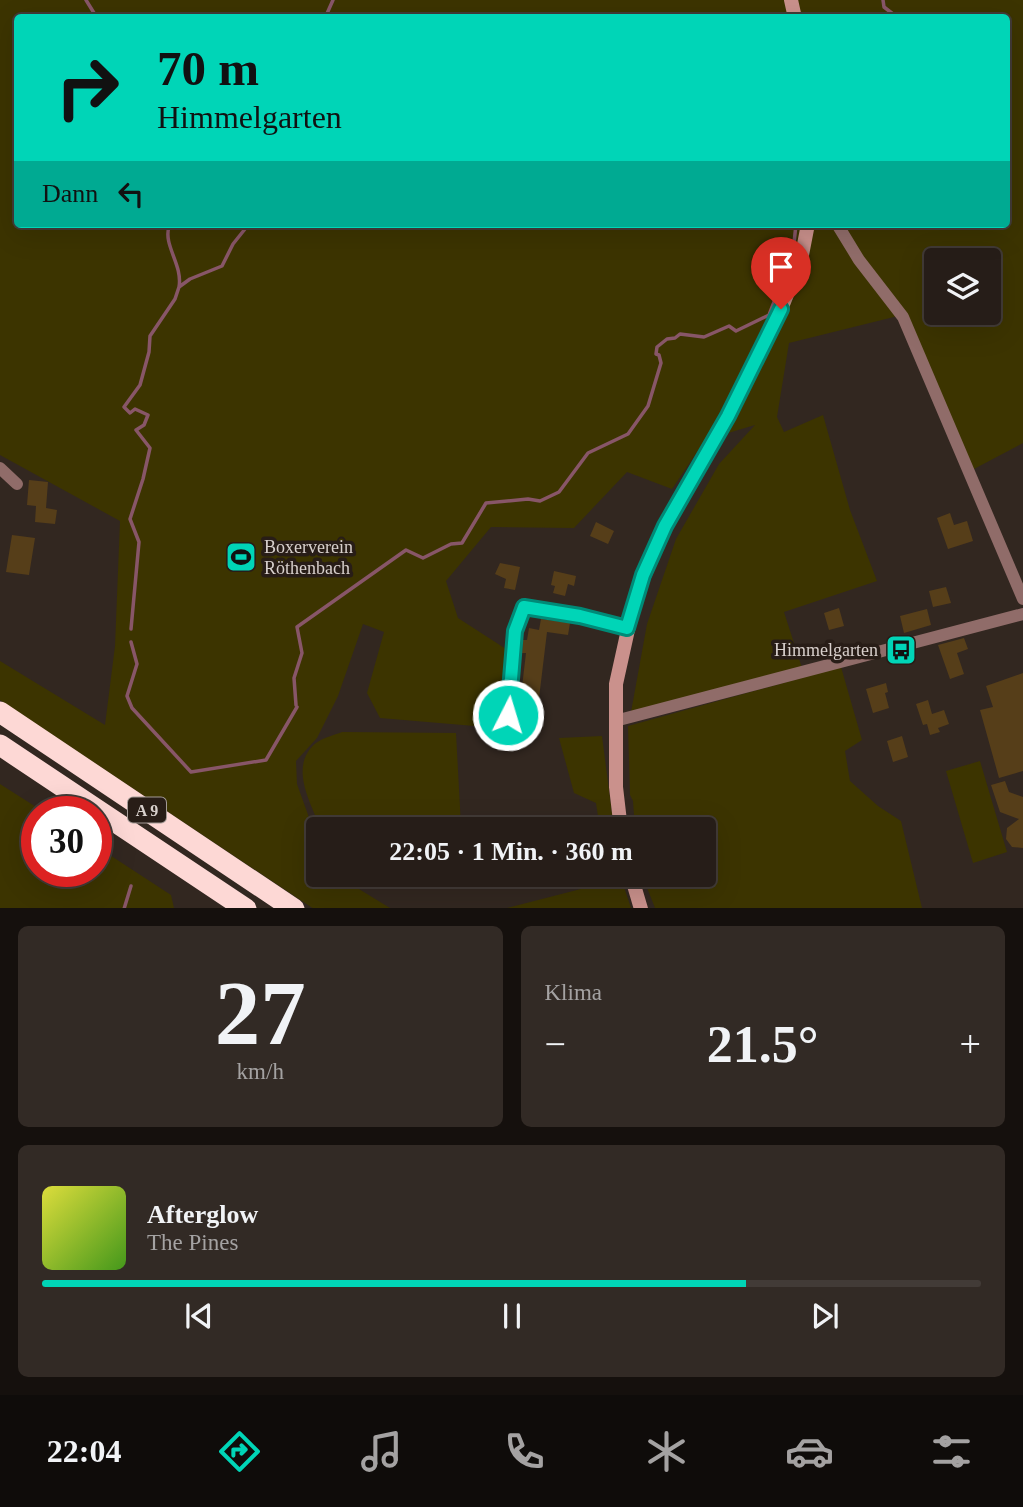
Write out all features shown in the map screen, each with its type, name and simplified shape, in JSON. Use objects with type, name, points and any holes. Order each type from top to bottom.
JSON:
[{"type":"highway","name":"A 9","points":[[0,712],[294,908]]},
{"type":"highway","name":"A 9","points":[[0,745],[246,908]]},
{"type":"street","points":[[619,817],[616,787],[616,684],[627,628],[643,575],[665,526],[728,416],[781,309],[802,260],[807,228]]},
{"type":"street","points":[[839,228],[859,260],[903,317],[1023,599]]},
{"type":"street","points":[[0,468],[17,484]]},
{"type":"street","points":[[506,734],[515,631],[524,607],[580,616],[627,628]]},
{"type":"street","points":[[615,721],[1023,614]]},
{"type":"street","points":[[635,887],[641,908]]},
{"type":"shaded area","points":[[0,0],[1023,0],[1023,443],[974,469],[898,316],[789,343],[777,417],[784,432],[823,415],[850,510],[877,581],[784,612],[802,668],[631,712],[647,624],[676,539],[719,464],[755,425],[705,440],[672,489],[627,472],[574,528],[491,527],[446,581],[458,618],[506,649],[498,728],[380,718],[367,693],[384,632],[363,624],[338,696],[317,738],[296,761],[297,784],[309,817],[306,817],[306,887],[356,887],[390,908],[312,908],[0,700],[0,661],[105,725],[115,646],[120,521],[0,455]]},
{"type":"shaded area","points":[[841,667],[862,740],[845,751],[850,781],[878,806],[901,821],[922,908],[655,908],[647,887],[716,887],[716,817],[634,817],[630,795],[628,726]]},
{"type":"shaded area","points":[[342,732],[456,733],[461,817],[316,817],[304,785],[304,762],[308,752],[325,738]]},
{"type":"shaded area","points":[[602,736],[612,817],[598,817],[596,803],[574,793],[559,738]]},
{"type":"shaded area","points":[[980,761],[1007,852],[973,863],[946,771]]},
{"type":"shaded area","points":[[0,784],[21,797],[21,887],[112,887],[112,856],[171,895],[174,908],[0,908]]},
{"type":"shaded area","points":[[589,887],[624,887],[631,908],[507,908]]},
{"type":"building","points":[[29,480],[48,482],[46,508],[57,510],[55,524],[35,522],[36,506],[27,505]]},
{"type":"building","points":[[950,513],[954,525],[967,521],[973,541],[948,549],[937,518]]},
{"type":"building","points":[[596,522],[614,531],[608,544],[590,536]]},
{"type":"building","points":[[12,535],[35,538],[29,575],[6,572]]},
{"type":"building","points":[[500,563],[520,567],[515,590],[504,588],[506,579],[495,574]]},
{"type":"building","points":[[554,571],[576,576],[574,586],[568,584],[565,596],[553,593],[555,586],[551,585]]},
{"type":"building","points":[[946,587],[951,603],[933,607],[929,591]]},
{"type":"building","points":[[839,608],[844,626],[829,630],[824,613]]},
{"type":"building","points":[[927,609],[931,625],[904,633],[900,616]]},
{"type":"building","points":[[541,619],[570,623],[568,635],[547,632],[536,723],[518,721],[526,653],[522,653],[523,640],[527,640],[529,628],[539,630]]},
{"type":"building","points":[[964,638],[968,649],[957,653],[964,674],[950,679],[938,645]]},
{"type":"building","points":[[1023,673],[1023,771],[999,778],[980,710],[993,707],[986,686]]},
{"type":"building","points":[[886,683],[888,692],[885,693],[889,708],[873,713],[866,689]]},
{"type":"building","points":[[928,700],[932,714],[944,710],[949,724],[938,728],[940,732],[930,735],[927,724],[923,725],[916,704]]},
{"type":"building","points":[[902,736],[908,757],[893,762],[887,741]]},
{"type":"building","points":[[1005,781],[1009,792],[1023,797],[1023,848],[1012,847],[1006,839],[1007,828],[1019,819],[1000,812],[991,785]]},
{"type":"waterway","points":[[86,0],[94,14]]},
{"type":"waterway","points":[[327,14],[333,0]]},
{"type":"waterway","points":[[883,0],[884,7],[893,14]]},
{"type":"waterway","points":[[169,228],[179,287]]},
{"type":"waterway","points":[[131,629],[139,542],[130,519],[150,448],[136,430],[144,425],[148,415],[135,409],[130,413],[124,407],[140,385],[149,352],[150,336],[175,299],[179,287],[190,279],[222,266],[233,244],[246,228]]},
{"type":"waterway","points":[[296,705],[294,678],[302,653],[297,627],[406,550],[423,558],[451,544],[462,543],[486,503],[528,499],[540,501],[559,492],[588,453],[628,434],[648,406],[661,363],[659,355],[656,354],[657,347],[680,334],[704,337],[729,326],[736,331],[769,315],[793,253],[796,228]]},
{"type":"waterway","points":[[131,642],[137,664],[127,696],[132,708],[191,772],[266,760],[297,707]]},
{"type":"waterway","points":[[124,908],[131,886]]},
{"type":"place","name":"Boxerverein Röthenbach","points":[[241,557]]},
{"type":"place","name":"Himmelgarten","points":[[901,650]]},
{"type":"route","points":[[508,715],[515,631],[524,607],[580,616],[627,628],[643,575],[665,526],[728,416],[781,309]]}]
